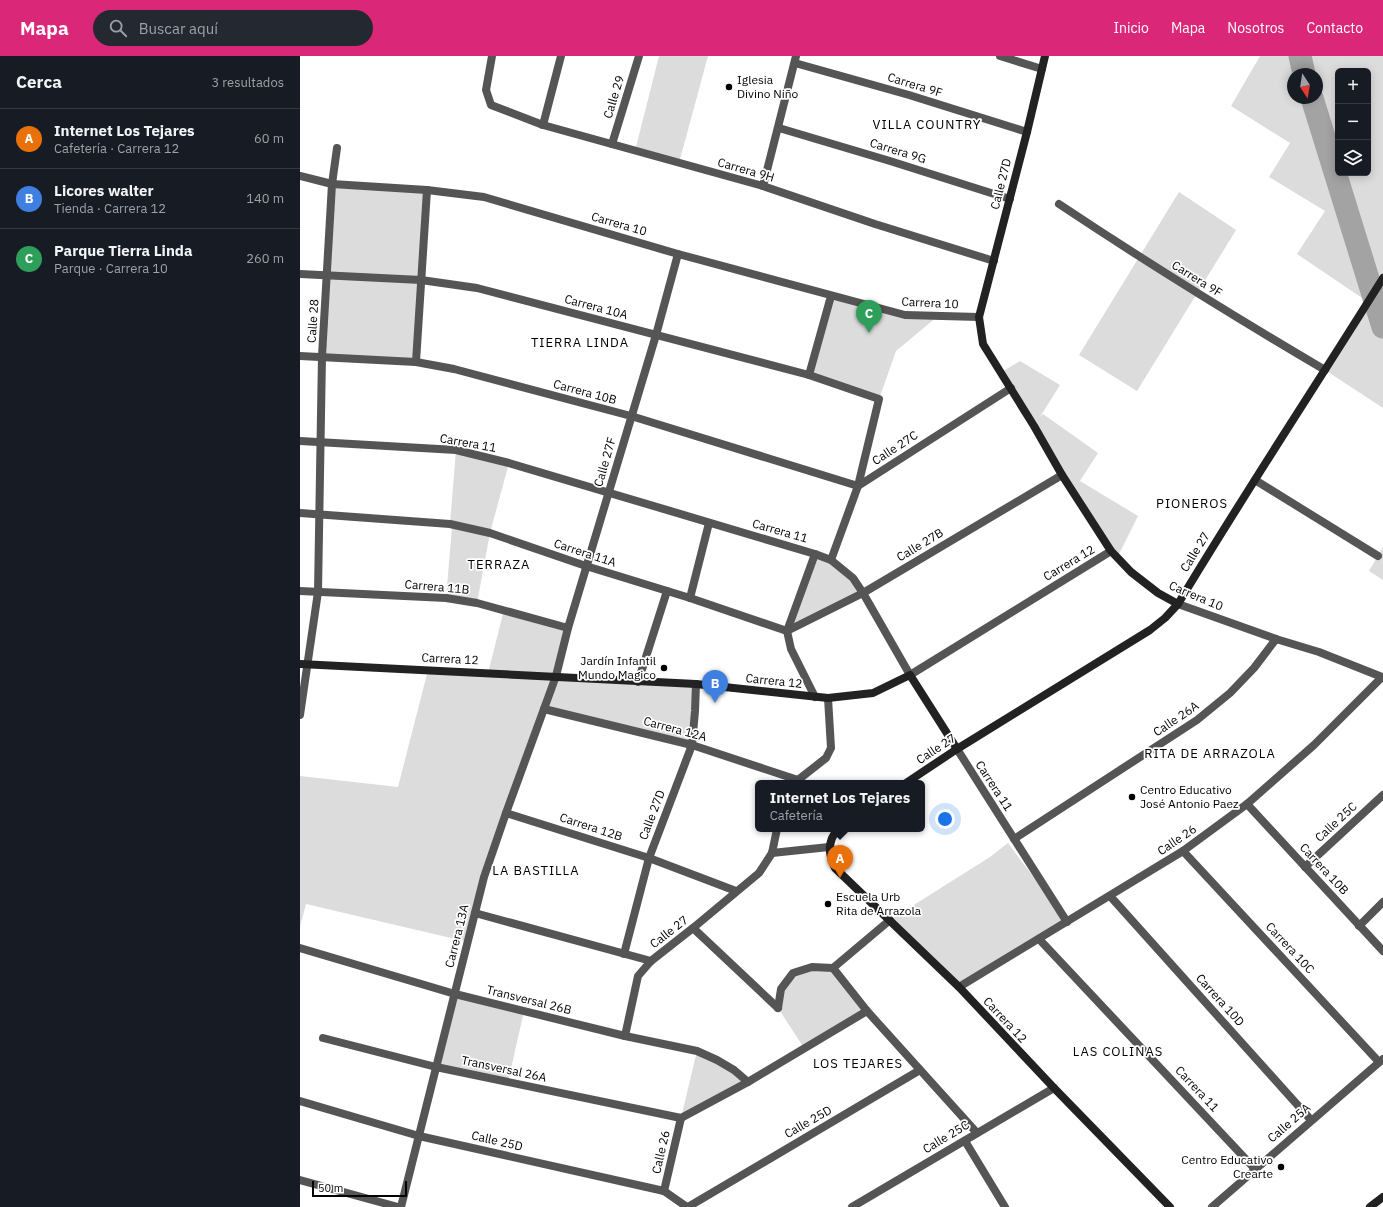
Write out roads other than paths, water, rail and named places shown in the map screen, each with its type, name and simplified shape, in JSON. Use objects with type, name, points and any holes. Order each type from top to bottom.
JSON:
[{"type":"street","name":"Carrera 9H","points":[[492,56],[486,90],[491,105],[543,125],[763,186],[875,224],[994,261]]},
{"type":"street","points":[[543,125],[561,56]]},
{"type":"street","name":"Calle 29","points":[[612,144],[639,56]]},
{"type":"street","points":[[1000,56],[1042,69]]},
{"type":"street","name":"Calle 27D","points":[[979,317],[1045,56]]},
{"type":"street","points":[[763,186],[779,128],[795,59]]},
{"type":"street","name":"Carrera 9F","points":[[795,59],[1027,132]]},
{"type":"street","name":"Carrera 9G","points":[[779,128],[1010,199]]},
{"type":"street","name":"Calle 28","points":[[300,715],[304,664],[318,592],[321,514],[322,356],[328,275],[332,184],[337,148]]},
{"type":"street","name":"Carrera 10","points":[[300,176],[332,184],[427,190],[484,197],[678,254],[905,316],[979,317],[983,344],[1062,474],[1112,551],[1131,572],[1158,593],[1178,604],[1276,640],[1319,652],[1382,677]]},
{"type":"street","points":[[416,362],[427,190]]},
{"type":"street","name":"Carrera 9F","points":[[1059,204],[1139,257],[1198,292],[1250,326],[1325,370]]},
{"type":"street","name":"Calle 27F","points":[[556,676],[568,628],[656,335],[678,254]]},
{"type":"street","name":"Carrera 10A","points":[[300,274],[421,280],[477,288],[809,375],[879,398],[858,486]]},
{"type":"street","name":"Calle 27","points":[[910,780],[956,749],[1150,630],[1165,618],[1178,604],[1383,278]]},
{"type":"street","points":[[809,375],[831,296]]},
{"type":"street","name":"Carrera 10B","points":[[300,356],[416,362],[454,369],[631,416],[858,486]]},
{"type":"street","name":"Calle 27C","points":[[858,486],[1011,388]]},
{"type":"street","name":"Carrera 11","points":[[300,441],[322,441],[456,450],[509,463],[831,560],[853,578],[910,675],[956,749],[1067,922]]},
{"type":"street","name":"Calle 27B","points":[[787,631],[862,593],[1062,474]]},
{"type":"street","points":[[1255,480],[1378,556]]},
{"type":"street","points":[[831,560],[858,486]]},
{"type":"street","name":"Carrera 11A","points":[[300,513],[450,524],[490,533],[586,566],[690,598],[787,631]]},
{"type":"street","points":[[690,598],[708,523]]},
{"type":"street","name":"Carrera 12","points":[[304,664],[696,684],[828,698],[873,693],[910,675],[1112,551]]},
{"type":"street","points":[[815,554],[787,631],[791,649],[815,697]]},
{"type":"street","name":"Carrera 11B","points":[[300,591],[446,598],[477,603],[568,628]]},
{"type":"street","points":[[638,682],[667,591]]},
{"type":"street","name":"Calle 26A","points":[[1014,839],[1197,720],[1230,693],[1254,668],[1276,640]]},
{"type":"street","name":"Carrera 13A","points":[[400,1207],[484,877],[556,676]]},
{"type":"street","name":"Calle 26","points":[[958,987],[1183,851],[1247,804],[1314,745],[1382,677]]},
{"type":"street","name":"Calle 27D","points":[[624,954],[649,858],[692,745],[696,684]]},
{"type":"street","points":[[800,780],[826,758],[831,748],[828,698]]},
{"type":"street","name":"Carrera 12A","points":[[544,709],[692,745],[792,780]]},
{"type":"street","name":"Calle 25C","points":[[1305,867],[1383,795]]},
{"type":"street","name":"Carrera 10B","points":[[1247,804],[1383,951]]},
{"type":"street","name":"Carrera 12B","points":[[506,813],[649,858],[736,891]]},
{"type":"street","points":[[776,832],[772,853],[829,846],[836,832]]},
{"type":"street","name":"Carrera 12","points":[[829,846],[831,858],[835,868],[958,987],[1170,1207]]},
{"type":"street","name":"Carrera 10C","points":[[1183,851],[1381,1060]]},
{"type":"street","name":"Calle 27","points":[[625,1036],[638,976],[650,961],[693,928],[759,873],[772,853]]},
{"type":"street","name":"Carrera 10D","points":[[1110,896],[1311,1120]]},
{"type":"street","points":[[1359,926],[1383,902]]},
{"type":"street","points":[[476,913],[650,961]]},
{"type":"street","points":[[693,928],[778,1008],[781,989],[793,973],[812,967],[833,968],[890,920]]},
{"type":"street","name":"Carrera 11","points":[[1039,939],[1255,1169]]},
{"type":"street","name":"Transversal 26B","points":[[300,948],[455,994],[625,1036],[697,1051],[734,1070],[748,1082]]},
{"type":"street","points":[[833,968],[867,1011],[977,1133]]},
{"type":"street","points":[[681,1118],[748,1082],[867,1011]]},
{"type":"street","name":"Transversal 26A","points":[[323,1038],[436,1067],[681,1118]]},
{"type":"street","name":"Calle 25A","points":[[1212,1207],[1381,1060]]},
{"type":"street","name":"Calle 25D","points":[[300,1101],[419,1136],[664,1191],[687,1207],[920,1070]]},
{"type":"street","name":"Calle 25C","points":[[852,1207],[1054,1088]]},
{"type":"street","name":"Calle 26","points":[[664,1191],[681,1118]]},
{"type":"street","points":[[964,1140],[1005,1207]]},
{"type":"street","points":[[300,1180],[400,1207]]},
{"type":"street","points":[[1370,1207],[1383,1197]]},
{"type":"waterway","points":[[1300,56],[1303,68]]},
{"type":"waterway","points":[[1314,104],[1383,327]]},
{"type":"place","name":"Iglesia Divino Niño","points":[[729,87]]},
{"type":"place","name":"Parque Tierra Linda","points":[[869,333]]},
{"type":"place","name":"Jardín Infantil Mundo Magico","points":[[664,668]]},
{"type":"place","name":"Licores walter","points":[[715,703]]},
{"type":"place","name":"Centro Educativo José Antonio Paez","points":[[1132,797]]},
{"type":"place","name":"Internet Los Tejares","points":[[840,878]]},
{"type":"place","name":"Escuela Urb Rita de Arrazola","points":[[828,904]]},
{"type":"place","name":"Centro Educativo Crearte","points":[[1281,1167]]},
{"type":"district","name":"VILLA COUNTRY","points":[[927,124]]},
{"type":"district","name":"TIERRA LINDA","points":[[580,342]]},
{"type":"district","name":"PIONEROS","points":[[1192,503]]},
{"type":"district","name":"TERRAZA","points":[[499,564]]},
{"type":"district","name":"RITA DE ARRAZOLA","points":[[1210,753]]},
{"type":"district","name":"LA BASTILLA","points":[[536,870]]},
{"type":"district","name":"LAS COLINAS","points":[[1118,1051]]},
{"type":"district","name":"LOS TEJARES","points":[[858,1063]]}]
